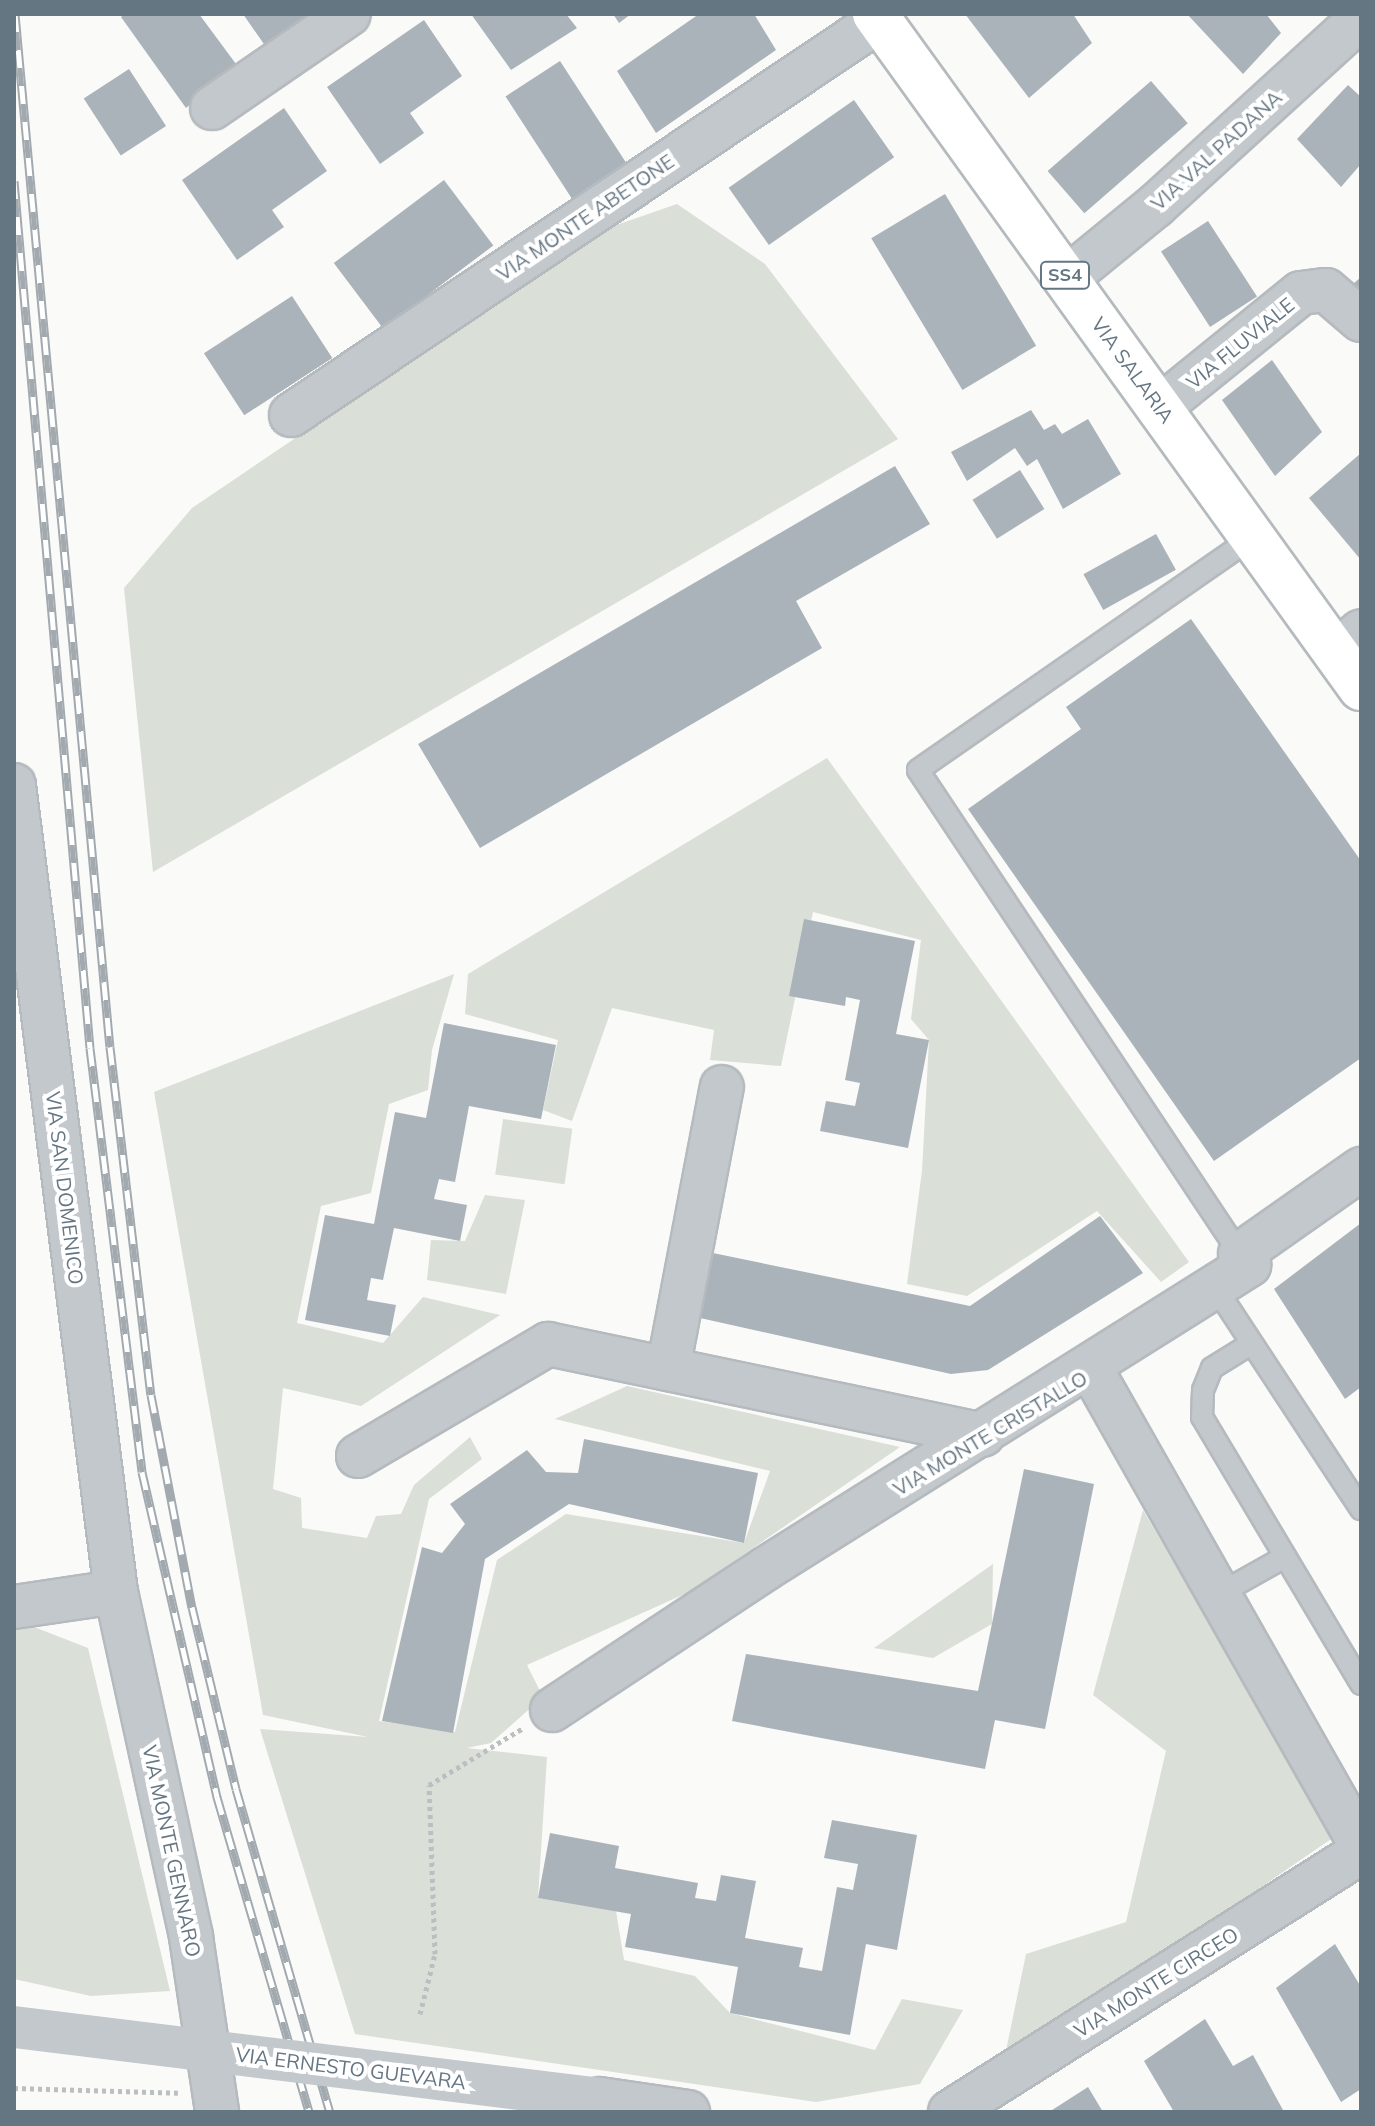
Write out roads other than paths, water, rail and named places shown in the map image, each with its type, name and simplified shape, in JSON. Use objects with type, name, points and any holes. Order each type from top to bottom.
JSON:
[{"type":"main road","name":"VIA SALARIA","points":[[878,17],[1253,537],[1349,642],[1361,688]]},
{"type":"street","points":[[212,108],[349,14]]},
{"type":"street","name":"VIA MONTE ABETONE","points":[[291,415],[878,17]]},
{"type":"street","name":"VIA VAL PADANA","points":[[1067,278],[1155,206],[1361,18]]},
{"type":"street","name":"VIA FLUVIALE","points":[[1160,407],[1301,293],[1326,290],[1361,320]]},
{"type":"street","name":"VIA SAN DOMENICO","points":[[14,785],[116,1592]]},
{"type":"street","points":[[668,1369],[722,1087]]},
{"type":"street","points":[[1091,1369],[1249,1265],[1240,1254],[1361,1169]]},
{"type":"street","points":[[358,1456],[548,1344],[983,1435]]},
{"type":"street","name":"VIA MONTE CRISTALLO","points":[[540,1718],[765,1569],[1091,1369],[1361,1845]]},
{"type":"street","points":[[14,1607],[116,1592]]},
{"type":"street","name":"VIA MONTE GENNARO","points":[[116,1592],[191,1937],[216,2104]]},
{"type":"street","name":"VIA MONTE CIRCEO","points":[[950,2112],[1361,1852]]},
{"type":"street","name":"VIA ERNESTO GUEVARA","points":[[14,2027],[688,2112]]},
{"type":"lane","points":[[1240,1254],[918,770],[1253,537]]},
{"type":"lane","points":[[1215,1287],[1249,1345],[1361,1509]]},
{"type":"lane","points":[[1249,1345],[1212,1368],[1203,1390],[1202,1417],[1361,1684]]},
{"type":"lane","points":[[1219,1594],[1285,1557]]},
{"type":"railway","points":[[15,14],[110,1047],[151,1395],[192,1607],[236,1789],[330,2112]]},
{"type":"railway","points":[[14,181],[90,1048],[142,1472],[217,1797],[309,2112]]}]
